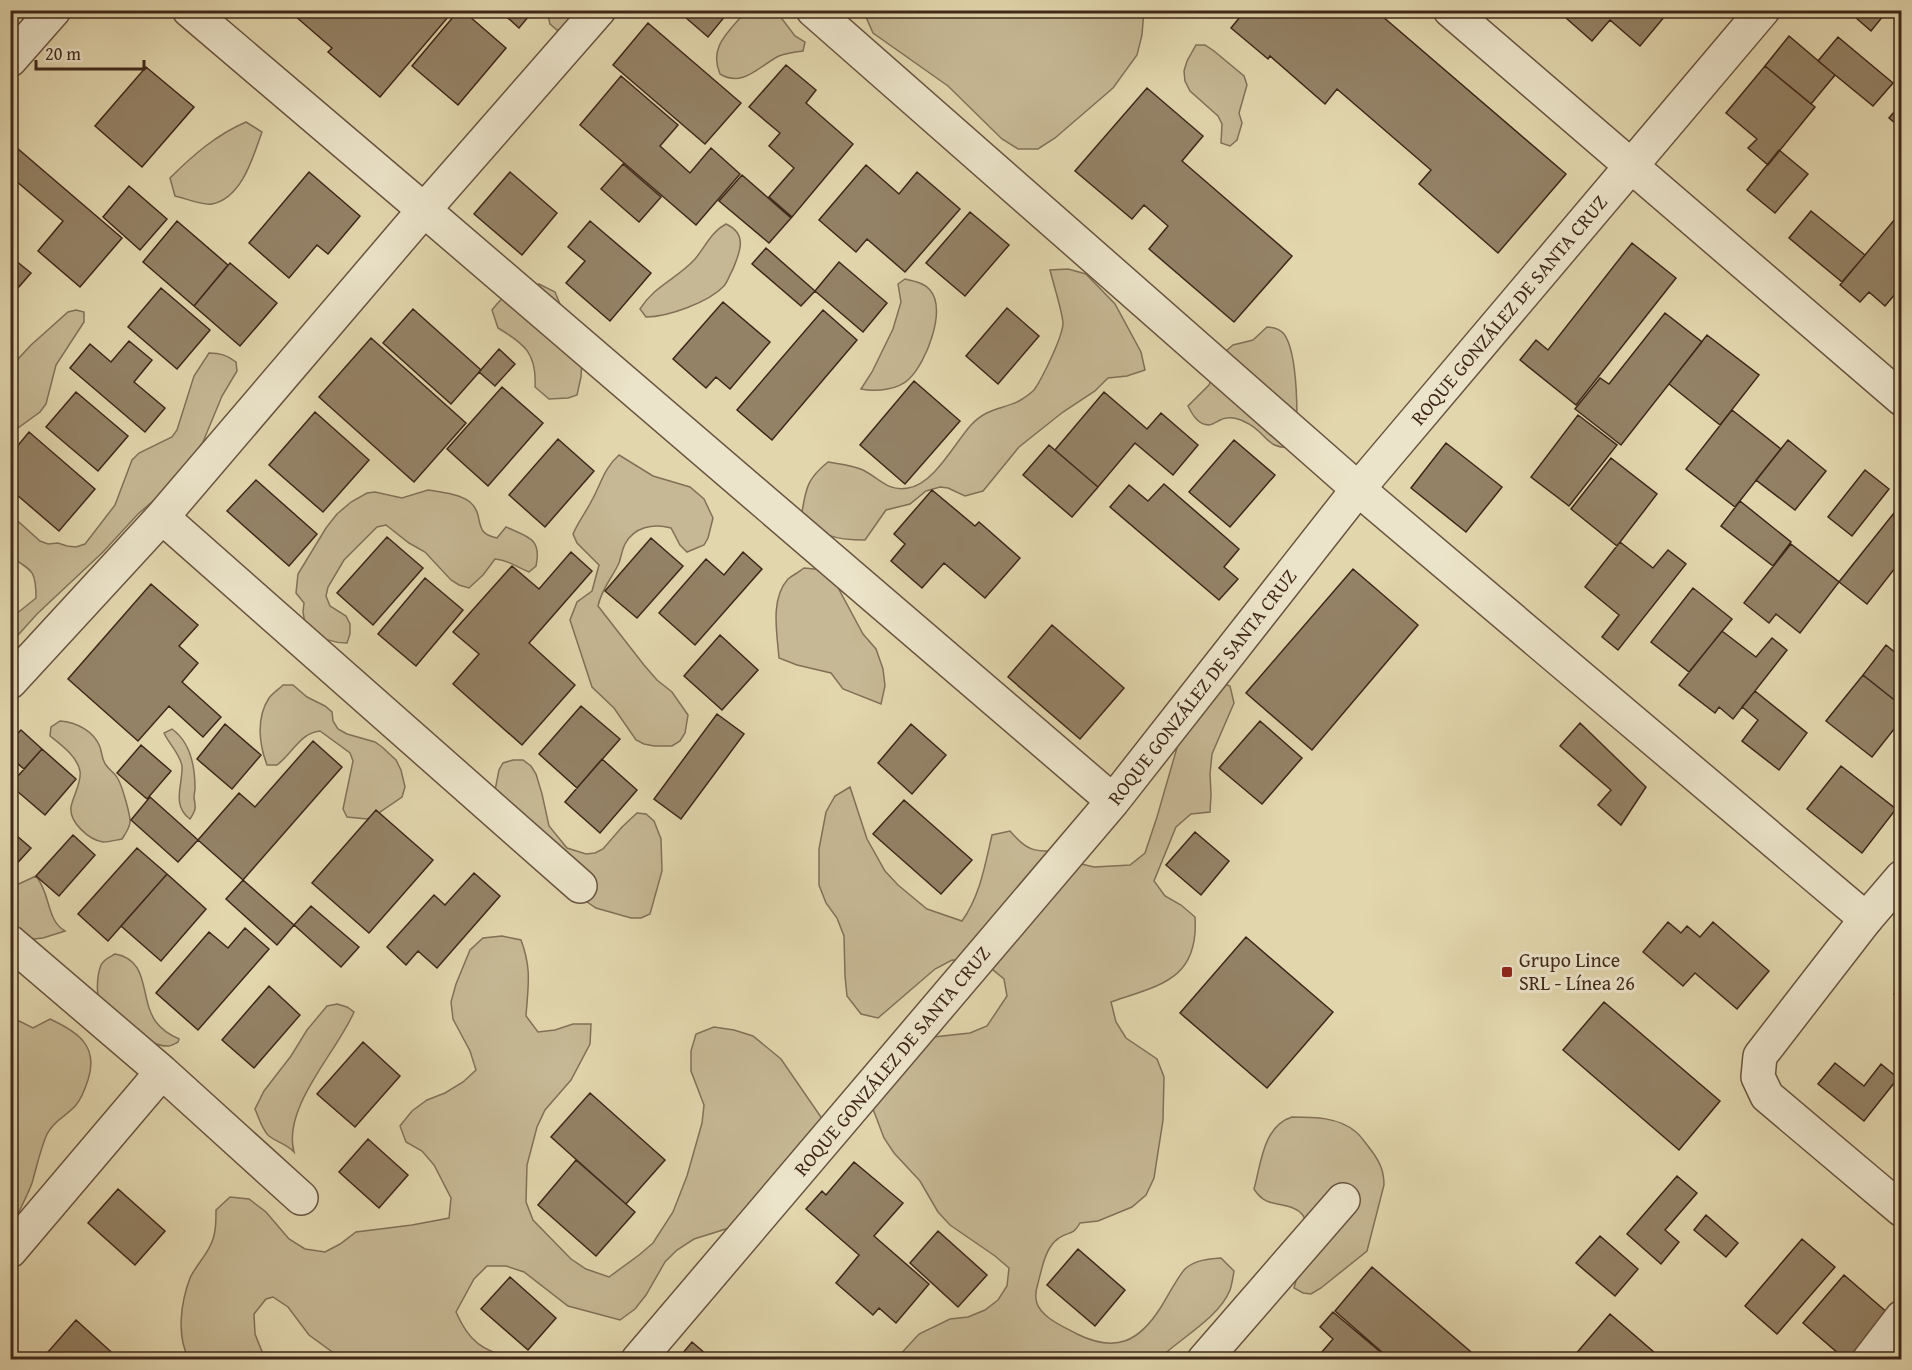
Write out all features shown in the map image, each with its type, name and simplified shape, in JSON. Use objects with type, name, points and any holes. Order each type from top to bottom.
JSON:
[{"type":"street","points":[[10,60],[54,10]]},
{"type":"street","points":[[189,10],[1113,801]]},
{"type":"street","points":[[10,682],[162,517],[598,10]]},
{"type":"street","points":[[813,10],[1358,489],[1866,919]]},
{"type":"street","points":[[1450,10],[1902,399]]},
{"type":"street","name":"ROQUE GONZÁLEZ DE SANTA CRUZ","points":[[638,1359],[1113,801],[1358,489],[1762,10]]},
{"type":"street","points":[[162,517],[580,886]]},
{"type":"street","points":[[1902,877],[1866,919],[1760,1056],[1758,1077],[1767,1096],[1902,1210]]},
{"type":"street","points":[[10,942],[162,1072],[301,1198]]},
{"type":"street","points":[[10,1251],[162,1072]]},
{"type":"street","points":[[1204,1359],[1343,1200]]},
{"type":"street","points":[[1869,1359],[1902,1317]]},
{"type":"shaded area","points":[[1144,10],[1142,35],[1137,55],[1113,88],[1055,138],[1038,149],[1018,149],[1002,139],[948,86],[873,33],[866,17],[869,11]]},
{"type":"shaded area","points":[[547,11],[578,11],[566,30],[557,30],[550,24]]},
{"type":"shaded area","points":[[746,11],[776,11],[795,36],[805,42],[803,51],[779,56],[744,77],[728,78],[720,74],[717,64],[719,47],[728,32]]},
{"type":"shaded area","points":[[1196,45],[1205,45],[1244,76],[1247,85],[1239,113],[1242,123],[1237,140],[1230,146],[1221,143],[1222,124],[1218,116],[1190,91],[1185,81],[1184,71],[1187,61]]},
{"type":"shaded area","points":[[246,122],[262,132],[245,175],[231,194],[212,204],[175,196],[170,178],[205,146]]},
{"type":"shaded area","points":[[726,224],[733,228],[740,238],[740,250],[724,286],[709,298],[688,307],[646,317],[640,309],[652,294],[688,266],[713,235]]},
{"type":"shaded area","points":[[1068,269],[1086,274],[1115,304],[1141,352],[1145,370],[1127,376],[1108,378],[1095,391],[1063,412],[1019,447],[983,491],[965,496],[948,488],[940,487],[926,491],[910,504],[886,510],[865,540],[837,538],[822,532],[808,520],[802,512],[807,489],[812,478],[828,462],[859,468],[884,484],[895,488],[901,489],[917,485],[935,471],[977,419],[988,412],[1019,401],[1034,390],[1056,347],[1063,323],[1050,270]]},
{"type":"shaded area","points":[[905,279],[925,286],[935,299],[935,323],[928,349],[909,379],[899,386],[886,389],[861,389],[893,329],[901,302],[898,284]]},
{"type":"shaded area","points":[[539,284],[555,292],[582,358],[577,395],[568,398],[549,399],[535,387],[534,366],[531,358],[522,345],[498,328],[492,310],[502,298],[512,292]]},
{"type":"shaded area","points":[[76,310],[84,312],[84,322],[56,365],[46,404],[40,412],[11,433],[11,371],[31,345],[68,312]]},
{"type":"shaded area","points":[[1267,327],[1276,328],[1284,334],[1292,356],[1297,406],[1294,447],[1277,446],[1258,430],[1236,418],[1225,418],[1205,425],[1196,418],[1188,406],[1209,385],[1226,351],[1233,345],[1253,340]]},
{"type":"shaded area","points":[[209,353],[217,353],[233,360],[236,362],[237,371],[222,396],[203,442],[193,459],[167,489],[138,514],[103,552],[37,614],[11,643],[10,619],[36,598],[32,573],[11,557],[11,515],[40,541],[76,547],[85,544],[115,505],[132,460],[139,453],[172,437],[177,430],[194,376]]},
{"type":"shaded area","points":[[619,455],[653,476],[690,487],[704,499],[713,518],[704,545],[687,552],[680,545],[671,528],[651,526],[633,534],[625,544],[619,563],[598,606],[644,665],[672,692],[688,715],[685,733],[680,741],[672,746],[654,746],[636,740],[614,708],[592,687],[570,620],[577,602],[592,591],[599,565],[577,543],[573,534],[606,471]]},
{"type":"shaded area","points":[[428,490],[455,495],[470,502],[475,507],[481,528],[489,536],[497,538],[506,527],[527,536],[535,544],[537,550],[536,566],[529,572],[508,562],[495,559],[469,588],[451,580],[425,552],[386,525],[377,527],[344,560],[328,587],[326,596],[330,606],[346,616],[350,624],[347,643],[325,639],[306,629],[304,603],[296,593],[298,574],[337,514],[351,502],[367,493],[375,492],[402,498]]},
{"type":"shaded area","points":[[804,568],[824,570],[836,584],[863,634],[876,649],[883,669],[885,686],[881,704],[843,689],[831,673],[779,658],[776,617],[779,596],[788,579]]},
{"type":"shaded area","points":[[1212,679],[1230,686],[1234,703],[1212,754],[1210,812],[1191,814],[1176,827],[1154,881],[1165,896],[1181,905],[1195,917],[1195,938],[1190,954],[1183,967],[1173,977],[1111,1002],[1116,1022],[1126,1038],[1157,1059],[1164,1077],[1163,1120],[1154,1178],[1146,1195],[1132,1207],[1098,1221],[1080,1223],[1073,1232],[1054,1242],[1045,1259],[1036,1298],[1041,1311],[1059,1325],[1091,1340],[1115,1343],[1125,1341],[1144,1329],[1153,1319],[1183,1271],[1194,1263],[1221,1258],[1234,1271],[1230,1290],[1225,1300],[1208,1319],[1159,1359],[896,1359],[919,1334],[950,1319],[968,1317],[985,1310],[998,1300],[1007,1286],[1009,1268],[950,1225],[938,1212],[920,1181],[894,1153],[884,1138],[865,1088],[933,1037],[970,1033],[987,1026],[1007,996],[1004,979],[988,966],[970,961],[952,960],[935,969],[878,1018],[861,1014],[847,996],[844,936],[819,885],[819,849],[826,812],[835,796],[850,787],[867,839],[885,871],[927,909],[962,921],[978,891],[992,835],[1010,831],[1021,843],[1032,849],[1060,851],[1056,858],[1094,867],[1130,865],[1145,853],[1189,706]]},
{"type":"shaded area","points":[[283,685],[293,685],[307,697],[325,706],[332,712],[333,721],[338,729],[375,742],[396,760],[405,787],[402,797],[367,819],[347,817],[343,809],[353,761],[350,753],[320,731],[307,736],[277,765],[267,765],[260,731],[262,714],[269,698]]},
{"type":"shaded area","points":[[60,721],[78,725],[93,736],[100,747],[105,763],[118,779],[130,819],[129,827],[122,839],[98,841],[86,834],[73,819],[71,807],[80,780],[80,771],[72,755],[50,736],[51,727]]},
{"type":"shaded area","points":[[172,729],[183,741],[192,763],[195,780],[195,807],[190,819],[184,813],[179,801],[181,762],[164,733]]},
{"type":"shaded area","points":[[523,760],[536,774],[549,826],[567,848],[586,854],[595,853],[603,849],[637,813],[646,814],[654,821],[661,839],[662,871],[650,914],[641,918],[631,918],[596,908],[572,887],[495,790],[499,770],[503,763]]},
{"type":"shaded area","points":[[36,876],[41,883],[51,914],[65,931],[34,939],[11,933],[10,888]]},
{"type":"shaded area","points":[[502,936],[521,940],[528,969],[526,1016],[538,1032],[555,1030],[573,1024],[591,1024],[590,1044],[571,1080],[545,1110],[537,1127],[527,1165],[526,1202],[533,1220],[571,1259],[586,1269],[609,1277],[653,1243],[673,1212],[687,1176],[702,1123],[704,1105],[691,1071],[691,1051],[696,1034],[714,1027],[753,1036],[781,1059],[823,1120],[729,1228],[694,1239],[677,1250],[665,1262],[635,1309],[620,1320],[568,1306],[524,1272],[506,1266],[487,1266],[474,1279],[456,1312],[466,1331],[478,1343],[493,1352],[513,1359],[342,1359],[309,1335],[288,1307],[273,1297],[266,1299],[254,1314],[255,1334],[265,1359],[189,1359],[181,1330],[184,1298],[190,1278],[212,1242],[216,1210],[230,1197],[249,1199],[266,1212],[289,1239],[305,1249],[325,1252],[356,1232],[449,1218],[451,1198],[434,1165],[422,1151],[406,1142],[400,1126],[412,1111],[427,1100],[463,1082],[476,1070],[470,1051],[453,1019],[451,1002],[470,950],[483,938]]},
{"type":"shaded area","points":[[115,954],[134,964],[143,982],[151,1013],[161,1027],[179,1039],[177,1042],[169,1046],[152,1043],[123,1025],[102,1006],[98,992],[101,965]]},
{"type":"shaded area","points":[[11,991],[17,1020],[33,1028],[50,1019],[60,1024],[84,1042],[91,1058],[88,1080],[80,1099],[47,1134],[32,1183],[17,1216],[10,1216]]},
{"type":"shaded area","points":[[337,1004],[354,1012],[303,1098],[292,1135],[294,1152],[267,1133],[255,1109],[264,1091],[291,1056],[307,1030],[327,1006]]},
{"type":"shaded area","points":[[1292,1117],[1326,1119],[1349,1127],[1360,1136],[1374,1154],[1381,1167],[1384,1180],[1367,1251],[1311,1294],[1294,1288],[1306,1237],[1304,1216],[1295,1209],[1268,1202],[1254,1189],[1261,1158],[1269,1137],[1282,1122]]},
{"type":"building","points":[[300,10],[454,10],[380,97],[328,52],[332,48],[295,16]]},
{"type":"building","points":[[459,10],[462,10],[506,48],[458,105],[412,66]]},
{"type":"building","points":[[499,10],[534,10],[519,28]]},
{"type":"building","points":[[677,10],[730,10],[708,37]]},
{"type":"building","points":[[1233,10],[1305,10],[1308,12],[1309,10],[1375,10],[1566,174],[1498,253],[1419,184],[1431,170],[1337,89],[1325,104],[1270,56],[1268,59],[1231,28],[1240,17]]},
{"type":"building","points":[[1573,10],[1670,10],[1640,46],[1610,20],[1592,41],[1566,18]]},
{"type":"building","points":[[1847,10],[1888,10],[1871,31]]},
{"type":"building","points":[[648,23],[741,103],[705,144],[613,65]]},
{"type":"building","points":[[1789,36],[1835,75],[1811,104],[1765,66]]},
{"type":"building","points":[[1838,37],[1893,83],[1873,106],[1818,61]]},
{"type":"building","points":[[786,65],[816,90],[806,103],[853,144],[792,217],[769,197],[794,168],[769,146],[780,133],[749,107]]},
{"type":"building","points":[[1765,66],[1815,107],[1768,165],[1748,148],[1757,139],[1726,113]]},
{"type":"building","points":[[146,67],[194,107],[142,167],[95,126]]},
{"type":"building","points":[[621,76],[678,125],[660,146],[690,173],[711,148],[740,174],[696,225],[580,125]]},
{"type":"building","points":[[1147,88],[1203,136],[1182,161],[1292,256],[1234,322],[1149,249],[1168,226],[1144,205],[1132,219],[1075,171]]},
{"type":"building","points":[[1902,103],[1902,129],[1889,118]]},
{"type":"building","points":[[10,142],[122,238],[80,287],[38,251],[63,221],[16,181],[10,188]]},
{"type":"building","points":[[1779,150],[1808,174],[1775,213],[1747,190]]},
{"type":"building","points":[[623,164],[661,197],[639,222],[601,189]]},
{"type":"building","points":[[866,165],[899,194],[917,172],[960,209],[905,272],[867,239],[856,252],[819,220]]},
{"type":"building","points":[[309,172],[360,216],[328,254],[317,245],[289,278],[249,243]]},
{"type":"building","points":[[510,172],[557,213],[522,255],[474,214]]},
{"type":"building","points":[[742,175],[791,218],[769,243],[719,201]]},
{"type":"building","points":[[129,186],[167,219],[140,250],[103,217]]},
{"type":"building","points":[[1811,211],[1865,255],[1842,282],[1789,238]]},
{"type":"building","points":[[970,212],[1009,245],[965,296],[926,263]]},
{"type":"building","points":[[1900,213],[1902,215],[1902,286],[1885,306],[1869,292],[1860,302],[1840,285]]},
{"type":"building","points":[[177,221],[228,265],[194,306],[143,262]]},
{"type":"building","points":[[590,221],[651,273],[610,321],[566,283],[585,261],[568,247]]},
{"type":"building","points":[[1632,243],[1676,278],[1576,405],[1520,360],[1536,340],[1548,350]]},
{"type":"building","points":[[766,248],[815,291],[801,306],[752,264]]},
{"type":"building","points":[[10,256],[31,273],[10,297]]},
{"type":"building","points":[[839,262],[887,303],[863,332],[815,291]]},
{"type":"building","points":[[230,263],[277,303],[240,346],[194,306]]},
{"type":"building","points":[[161,288],[210,330],[177,369],[128,327]]},
{"type":"building","points":[[723,302],[770,342],[730,389],[716,377],[706,388],[673,359]]},
{"type":"building","points":[[1007,308],[1039,336],[998,384],[966,356]]},
{"type":"building","points":[[413,309],[481,370],[451,404],[383,343]]},
{"type":"building","points":[[823,310],[857,340],[772,440],[737,410]]},
{"type":"building","points":[[1665,313],[1702,342],[1621,445],[1575,409],[1600,378],[1609,384]]},
{"type":"building","points":[[1707,335],[1759,375],[1720,425],[1669,384]]},
{"type":"building","points":[[371,338],[466,423],[414,482],[319,397]]},
{"type":"building","points":[[129,341],[152,360],[134,382],[165,408],[145,432],[70,368],[90,344],[111,362]]},
{"type":"building","points":[[499,349],[515,364],[495,386],[479,372]]},
{"type":"building","points":[[914,381],[960,421],[905,484],[860,445]]},
{"type":"building","points":[[502,387],[543,423],[488,486],[447,449]]},
{"type":"building","points":[[76,392],[128,436],[98,471],[46,427]]},
{"type":"building","points":[[1104,392],[1147,429],[1161,413],[1198,445],[1173,475],[1135,443],[1098,487],[1055,450]]},
{"type":"building","points":[[1732,410],[1781,449],[1735,507],[1686,469]]},
{"type":"building","points":[[315,412],[369,460],[323,512],[269,465]]},
{"type":"building","points":[[1578,415],[1617,445],[1569,506],[1531,477]]},
{"type":"building","points":[[29,432],[95,489],[59,531],[10,489],[10,455]]},
{"type":"building","points":[[558,439],[594,471],[545,527],[509,495]]},
{"type":"building","points":[[1234,440],[1275,475],[1230,527],[1189,492]]},
{"type":"building","points":[[1788,440],[1826,471],[1795,510],[1756,480]]},
{"type":"building","points":[[1446,443],[1502,487],[1466,532],[1411,488]]},
{"type":"building","points":[[1049,445],[1098,487],[1072,517],[1023,475]]},
{"type":"building","points":[[1611,458],[1657,494],[1617,546],[1571,509]]},
{"type":"building","points":[[1865,470],[1889,489],[1852,536],[1828,517]]},
{"type":"building","points":[[256,480],[317,534],[289,566],[227,511]]},
{"type":"building","points":[[1164,484],[1239,549],[1224,567],[1238,579],[1219,600],[1110,507],[1129,485],[1148,501]]},
{"type":"building","points":[[932,490],[975,526],[979,522],[1020,558],[985,598],[944,563],[922,588],[891,561],[905,544],[894,534]]},
{"type":"building","points":[[1740,501],[1791,542],[1773,566],[1721,526]]},
{"type":"building","points":[[1902,503],[1902,574],[1895,568],[1867,604],[1839,582]]},
{"type":"building","points":[[387,537],[423,568],[373,625],[337,593]]},
{"type":"building","points":[[651,538],[683,566],[637,618],[605,591]]},
{"type":"building","points":[[1620,542],[1653,568],[1668,550],[1686,564],[1618,650],[1602,637],[1619,615],[1585,587]]},
{"type":"building","points":[[1791,544],[1839,582],[1800,633],[1776,614],[1769,623],[1744,603]]},
{"type":"building","points":[[571,552],[592,571],[529,643],[575,685],[522,745],[453,684],[479,654],[453,632],[512,566],[539,589]]},
{"type":"building","points":[[743,552],[762,569],[695,645],[659,613],[706,559],[724,575]]},
{"type":"building","points":[[1353,569],[1418,625],[1312,750],[1246,693]]},
{"type":"building","points":[[425,578],[463,610],[416,666],[378,634]]},
{"type":"building","points":[[151,584],[198,625],[179,646],[198,663],[182,682],[221,717],[203,737],[169,706],[138,741],[68,679]]},
{"type":"building","points":[[1693,588],[1732,619],[1689,672],[1651,642]]},
{"type":"building","points":[[1052,625],[1124,688],[1080,739],[1008,677]]},
{"type":"building","points":[[1722,631],[1756,657],[1772,638],[1787,650],[1733,719],[1719,707],[1715,713],[1679,685]]},
{"type":"building","points":[[720,635],[758,670],[722,710],[684,676]]},
{"type":"building","points":[[1886,645],[1902,658],[1902,706],[1863,675]]},
{"type":"building","points":[[1863,675],[1902,706],[1902,719],[1872,757],[1826,721]]},
{"type":"building","points":[[1755,691],[1807,733],[1779,770],[1742,741],[1758,720],[1742,707]]},
{"type":"building","points":[[581,706],[620,739],[577,788],[539,754]]},
{"type":"building","points":[[717,714],[744,734],[681,819],[654,799]]},
{"type":"building","points":[[1260,721],[1302,758],[1262,804],[1219,768]]},
{"type":"building","points":[[1580,723],[1646,787],[1621,825],[1598,805],[1611,790],[1560,746]]},
{"type":"building","points":[[225,724],[261,755],[232,789],[197,759]]},
{"type":"building","points":[[911,724],[946,755],[912,794],[878,763]]},
{"type":"building","points":[[21,730],[42,749],[24,769],[10,757],[10,741]]},
{"type":"building","points":[[313,741],[342,767],[243,880],[198,840],[239,793],[255,807]]},
{"type":"building","points":[[141,745],[171,771],[147,799],[117,773]]},
{"type":"building","points":[[42,749],[76,779],[45,815],[10,785]]},
{"type":"building","points":[[602,759],[637,790],[600,833],[565,802]]},
{"type":"building","points":[[1841,766],[1896,809],[1862,853],[1807,809]]},
{"type":"building","points":[[150,797],[198,840],[178,862],[131,820]]},
{"type":"building","points":[[904,800],[972,860],[941,894],[873,834]]},
{"type":"building","points":[[376,810],[433,860],[369,933],[312,883]]},
{"type":"building","points":[[10,830],[31,848],[10,871]]},
{"type":"building","points":[[1195,832],[1229,861],[1201,895],[1166,865]]},
{"type":"building","points":[[73,835],[95,855],[59,896],[36,876]]},
{"type":"building","points":[[137,848],[167,874],[108,941],[78,914]]},
{"type":"building","points":[[474,873],[500,896],[437,968],[418,951],[406,965],[387,947],[434,895],[445,905]]},
{"type":"building","points":[[167,874],[206,909],[161,961],[121,926]]},
{"type":"building","points":[[243,880],[294,925],[277,945],[226,899]]},
{"type":"building","points":[[311,906],[359,947],[341,967],[294,925]]},
{"type":"building","points":[[1668,922],[1681,933],[1687,926],[1700,937],[1713,922],[1769,971],[1737,1009],[1695,973],[1683,986],[1643,952]]},
{"type":"building","points":[[245,928],[269,949],[198,1030],[156,993],[209,932],[228,948]]},
{"type":"building","points":[[1246,937],[1333,1012],[1267,1088],[1180,1013]]},
{"type":"building","points":[[1902,984],[1902,1000],[1894,994]]},
{"type":"building","points":[[269,986],[300,1015],[254,1068],[222,1040]]},
{"type":"building","points":[[1604,1002],[1720,1101],[1679,1150],[1563,1050]]},
{"type":"building","points":[[363,1042],[400,1076],[355,1127],[317,1094]]},
{"type":"building","points":[[1835,1063],[1864,1086],[1881,1064],[1898,1078],[1864,1121],[1818,1084]]},
{"type":"building","points":[[590,1093],[665,1160],[626,1204],[551,1137]]},
{"type":"building","points":[[368,1139],[408,1175],[379,1208],[339,1172]]},
{"type":"building","points":[[576,1160],[635,1212],[596,1256],[538,1205]]},
{"type":"building","points":[[854,1162],[903,1203],[874,1236],[929,1284],[896,1323],[879,1308],[873,1315],[836,1283],[859,1255],[806,1209],[822,1191],[826,1195]]},
{"type":"building","points":[[1677,1176],[1697,1193],[1665,1230],[1679,1242],[1661,1264],[1627,1234]]},
{"type":"building","points":[[118,1189],[165,1231],[135,1265],[88,1223]]},
{"type":"building","points":[[1706,1215],[1738,1243],[1726,1257],[1694,1230]]},
{"type":"building","points":[[938,1231],[987,1275],[958,1307],[910,1263]]},
{"type":"building","points":[[1600,1236],[1638,1269],[1615,1296],[1576,1263]]},
{"type":"building","points":[[1802,1239],[1835,1267],[1777,1334],[1745,1306]]},
{"type":"building","points":[[1078,1249],[1125,1290],[1095,1326],[1047,1285]]},
{"type":"building","points":[[1372,1267],[1478,1358],[1477,1360],[1391,1360],[1335,1311]]},
{"type":"building","points":[[1844,1275],[1889,1314],[1851,1360],[1846,1360],[1803,1323]]},
{"type":"building","points":[[510,1277],[556,1318],[528,1350],[481,1309]]},
{"type":"building","points":[[1333,1312],[1384,1355],[1380,1360],[1315,1360],[1333,1339],[1320,1327]]},
{"type":"building","points":[[1610,1314],[1663,1360],[1578,1360],[1574,1356]]},
{"type":"building","points":[[76,1320],[120,1360],[41,1360]]},
{"type":"building","points":[[692,1342],[713,1360],[677,1360]]},
{"type":"building","points":[[1902,1345],[1902,1360],[1889,1360]]},
{"type":"place","name":"Grupo Lince SRL - Línea 26","points":[[1507,972]]}]
